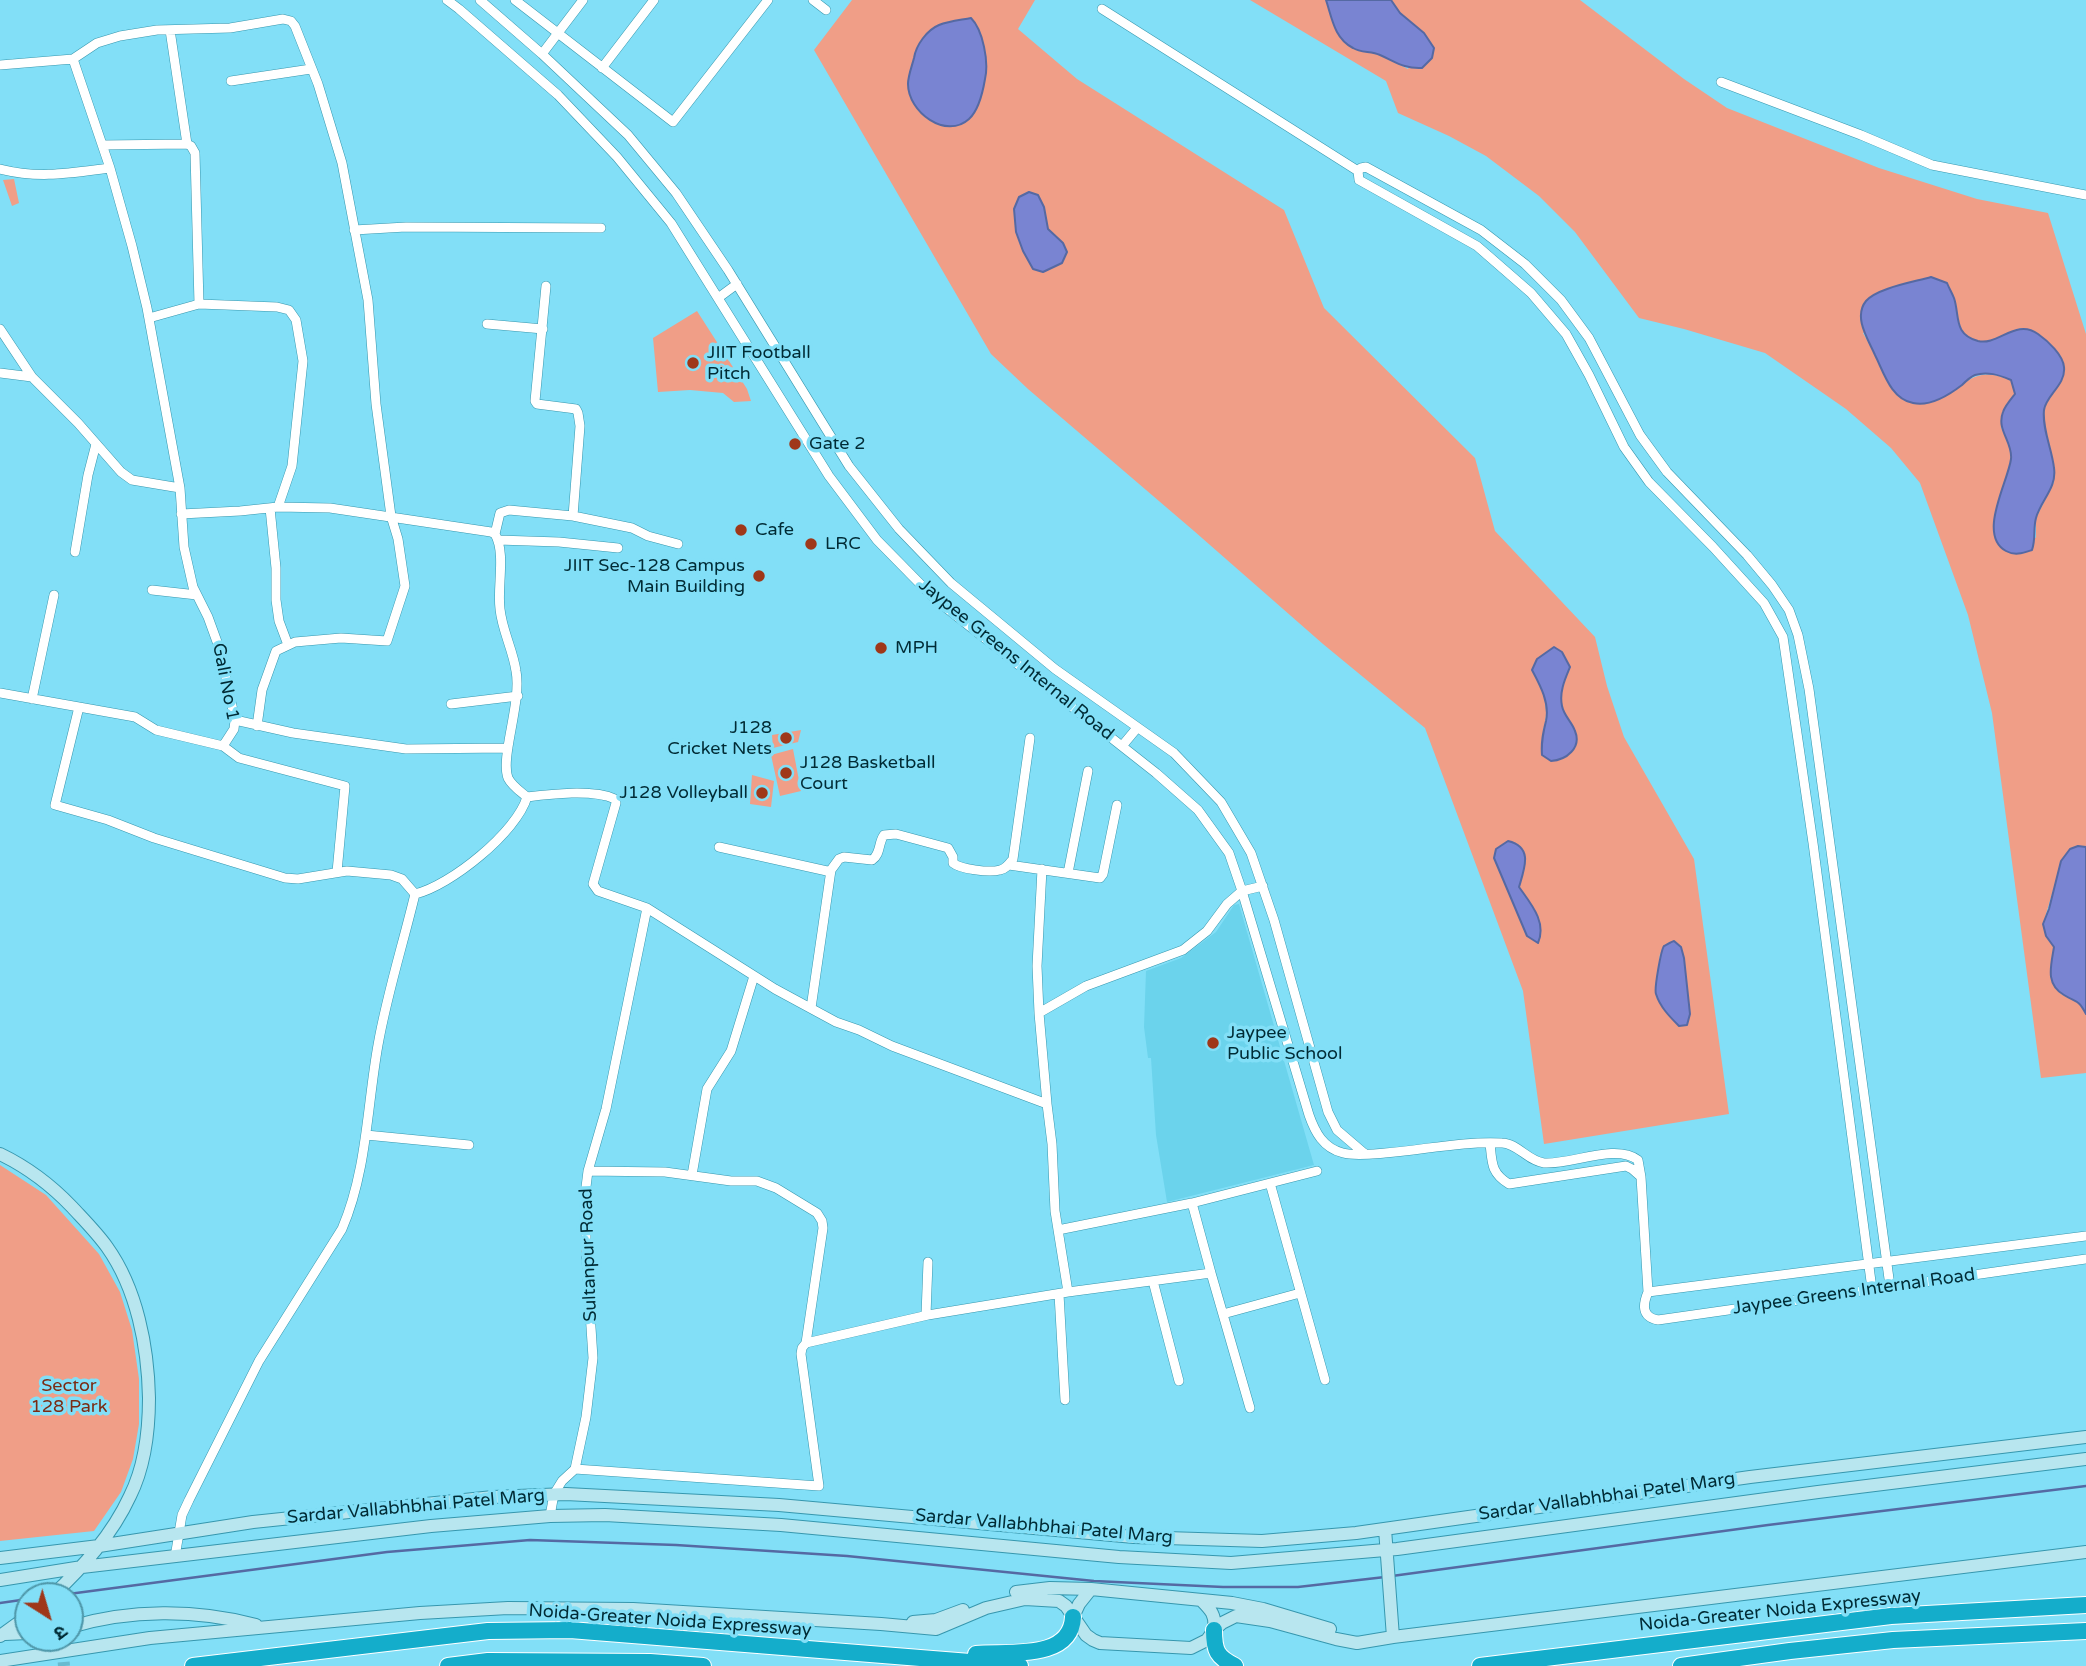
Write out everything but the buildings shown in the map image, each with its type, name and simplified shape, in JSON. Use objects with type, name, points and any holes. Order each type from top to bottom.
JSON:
[{"type":"highway","name":"Noida-Greater Noida Expressway","points":[[1480,1666],[1891,1616],[2086,1605]]},
{"type":"highway","points":[[928,1658],[1035,1652],[1061,1642],[1069,1635],[1073,1617]]},
{"type":"highway","name":"Noida-Greater Noida Expressway","points":[[193,1666],[488,1631],[522,1630],[569,1630],[1020,1666]]},
{"type":"highway","points":[[1213,1630],[1214,1644],[1221,1658],[1235,1666]]},
{"type":"highway","points":[[1681,1666],[1893,1640],[2086,1631]]},
{"type":"highway","points":[[448,1666],[488,1661],[529,1661],[650,1662],[703,1666]]},
{"type":"street","name":"Jaypee Greens Internal Road","points":[[447,0],[460,3],[558,95],[617,157],[671,223],[829,476],[877,540],[935,599],[1157,773],[1198,810],[1228,853],[1315,1132],[1326,1145],[1343,1153],[1366,1154],[1477,1141],[1506,1143],[1536,1161],[1545,1163],[1603,1155],[1631,1155],[1638,1160],[1641,1177],[1647,1292],[1643,1305],[1645,1313],[1651,1319],[2086,1259]]},
{"type":"street","name":"Jaypee Greens Internal Road","points":[[480,0],[628,135],[676,193],[737,284],[849,466],[899,529],[961,592],[1055,669],[1174,753],[1221,802],[1251,852],[1263,886],[1328,1112],[1337,1130],[1366,1154]]},
{"type":"street","points":[[515,0],[673,122],[768,0]]},
{"type":"street","points":[[542,54],[583,0]]},
{"type":"street","points":[[602,68],[654,0]]},
{"type":"street","points":[[813,0],[826,10]]},
{"type":"street","points":[[1102,9],[1358,171]]},
{"type":"street","points":[[0,65],[73,59],[97,43],[120,36],[157,30],[230,28],[283,19],[291,21],[295,26],[318,84],[342,163],[368,300],[376,404],[391,516],[398,539],[405,586],[387,640],[341,638],[295,642],[276,651],[262,690],[257,726]]},
{"type":"street","points":[[170,30],[187,144]]},
{"type":"street","name":"Gali No 1","points":[[73,59],[110,168],[149,318],[180,488],[184,547],[193,587],[220,650],[235,720],[234,729],[223,746]]},
{"type":"street","points":[[231,81],[312,69]]},
{"type":"street","points":[[1721,82],[1932,165],[2086,195]]},
{"type":"street","points":[[103,145],[191,146],[195,153],[199,304]]},
{"type":"street","points":[[1358,171],[1366,167],[1481,230],[1525,264],[1560,300],[1589,338],[1640,435],[1667,472],[1746,555],[1789,610],[1805,667],[1816,738],[1890,1286]]},
{"type":"street","points":[[0,169],[48,176],[110,168]]},
{"type":"street","points":[[1358,171],[1359,180],[1477,247],[1531,293],[1566,334],[1623,447],[1649,482],[1764,603],[1783,637],[1872,1289]]},
{"type":"street","points":[[354,230],[406,227],[601,228]]},
{"type":"street","points":[[718,298],[737,284]]},
{"type":"street","points":[[546,286],[535,401],[537,404],[576,409],[578,413],[580,426],[573,516]]},
{"type":"street","points":[[149,318],[199,304],[285,308],[296,320],[303,361],[292,466],[274,508],[276,600],[279,621],[288,645]]},
{"type":"street","points":[[487,324],[543,329]]},
{"type":"street","points":[[0,329],[32,377],[78,423],[121,472],[132,480],[180,488]]},
{"type":"street","points":[[0,373],[32,377]]},
{"type":"street","points":[[75,552],[96,444]]},
{"type":"street","points":[[181,514],[274,508],[330,508],[491,531],[497,537],[618,548]]},
{"type":"street","points":[[678,544],[648,536],[632,528],[573,516],[505,511],[499,517],[499,608],[516,671],[518,696],[508,748],[508,777],[527,797],[561,793],[604,795],[615,799],[593,884],[598,891],[647,908],[754,976],[835,1022],[1047,1104]]},
{"type":"street","points":[[152,590],[197,595]]},
{"type":"street","points":[[33,699],[54,595]]},
{"type":"street","points":[[0,693],[135,717],[156,730],[223,746],[239,758],[345,786],[337,872]]},
{"type":"street","points":[[451,704],[518,696]]},
{"type":"street","points":[[79,707],[55,805],[285,878],[298,879],[347,871],[397,876],[415,894]]},
{"type":"street","points":[[235,720],[293,733],[405,749],[508,748]]},
{"type":"street","name":"Jaypee Greens Internal Road","points":[[1122,746],[1137,728]]},
{"type":"street","points":[[811,1008],[831,870],[839,859],[844,857],[872,860],[878,854],[882,838],[888,834],[896,834],[943,845],[951,852],[953,863],[960,868],[1003,870],[1013,859],[1015,851],[1030,738]]},
{"type":"street","points":[[1798,740],[1816,738]]},
{"type":"street","points":[[1068,873],[1088,771]]},
{"type":"street","points":[[415,894],[425,891],[465,867],[505,834],[516,820],[527,797]]},
{"type":"street","points":[[1009,865],[1098,878],[1102,876],[1117,805]]},
{"type":"street","points":[[719,847],[820,871],[831,870]]},
{"type":"street","points":[[1042,869],[1037,966],[1039,1013],[1064,1293],[1065,1400]]},
{"type":"street","points":[[1039,1013],[1086,986],[1183,950],[1207,931],[1227,904],[1242,891],[1263,886]]},
{"type":"street","points":[[175,1557],[182,1515],[189,1500],[259,1361],[342,1229],[351,1207],[366,1135],[378,1046],[415,894]]},
{"type":"street","name":"Sultanpur Road","points":[[550,1516],[554,1494],[562,1481],[575,1469],[586,1417],[593,1357],[585,1208],[588,1171],[606,1109],[647,908]]},
{"type":"street","points":[[692,1175],[707,1089],[731,1051],[754,976]]},
{"type":"street","points":[[366,1135],[469,1145]]},
{"type":"street","points":[[1490,1143],[1497,1177],[1509,1184],[1626,1167],[1641,1177]]},
{"type":"street","points":[[0,1154],[52,1187],[108,1248],[129,1288],[142,1327],[149,1379],[149,1425],[143,1462],[130,1497],[99,1546],[67,1582]]},
{"type":"street","points":[[575,1469],[819,1486],[801,1354],[806,1343],[823,1228],[820,1217],[813,1210],[767,1183],[643,1171],[588,1171]]},
{"type":"street","points":[[1058,1230],[1192,1203],[1317,1171]]},
{"type":"street","points":[[1270,1183],[1325,1380]]},
{"type":"street","points":[[1192,1203],[1250,1408]]},
{"type":"street","name":"Jaypee Greens Internal Road","points":[[1647,1292],[2086,1236]]},
{"type":"street","points":[[926,1315],[928,1262]]},
{"type":"street","points":[[806,1343],[926,1315],[1211,1273]]},
{"type":"street","points":[[1153,1281],[1179,1381]]},
{"type":"street","points":[[1223,1314],[1300,1293]]},
{"type":"street","name":"Sardar Vallabhbhai Patel Marg","points":[[0,1558],[253,1522],[493,1496],[554,1494],[779,1505],[1134,1537],[1262,1541],[1356,1533],[1750,1476],[2086,1437]]},
{"type":"street","name":"Sardar Vallabhbhai Patel Marg","points":[[0,1580],[82,1567],[431,1527],[550,1516],[605,1515],[781,1525],[1119,1558],[1231,1563],[1387,1555],[1818,1492],[2086,1459]]},
{"type":"street","points":[[1385,1529],[1394,1637]]},
{"type":"street","points":[[1213,1630],[1236,1616],[1270,1620],[1357,1643],[2086,1552]]},
{"type":"street","points":[[881,1624],[936,1620],[1015,1592],[1050,1588],[1091,1589],[1233,1603],[1263,1609],[1334,1630],[1357,1643]]},
{"type":"street","points":[[1073,1617],[1091,1589]]},
{"type":"street","points":[[0,1661],[150,1638],[419,1613],[508,1608],[633,1609],[936,1629],[986,1608],[1025,1599],[1059,1601],[1066,1606],[1086,1635],[1100,1643],[1184,1649],[1207,1640],[1213,1630],[1215,1619],[1201,1600]]},
{"type":"street","points":[[84,1623],[129,1615],[198,1614],[226,1617],[265,1628]]},
{"type":"shaded area","points":[[1326,0],[1391,0],[1400,13],[1424,33],[1434,48],[1432,58],[1422,68],[1410,67],[1353,48],[1338,33]]},
{"type":"shaded area","points":[[971,18],[979,30],[985,55],[986,72],[982,95],[969,119],[960,125],[940,125],[921,113],[910,94],[908,81],[915,53],[930,30],[939,25]]},
{"type":"shaded area","points":[[1029,192],[1038,195],[1044,207],[1048,229],[1063,243],[1067,252],[1062,263],[1043,272],[1033,269],[1016,232],[1014,209],[1019,197]]},
{"type":"shaded area","points":[[1931,277],[1947,283],[1954,298],[1961,329],[1970,338],[1978,341],[1993,340],[2022,329],[2030,330],[2050,344],[2063,362],[2062,379],[2044,410],[2044,424],[2054,475],[2051,488],[2036,518],[2032,550],[2019,554],[2009,553],[1998,543],[1994,533],[1996,508],[2011,459],[2001,418],[2015,394],[2011,380],[1984,373],[1971,377],[1957,389],[1933,402],[1919,404],[1905,401],[1889,384],[1863,328],[1862,307],[1871,296]]},
{"type":"shaded area","points":[[1554,647],[1562,652],[1570,667],[1561,701],[1577,737],[1574,748],[1567,756],[1551,761],[1542,755],[1547,708],[1544,694],[1532,670],[1537,659]]},
{"type":"shaded area","points":[[1508,841],[1516,844],[1524,853],[1525,865],[1519,887],[1539,921],[1541,928],[1538,943],[1527,936],[1494,858],[1496,849]]},
{"type":"shaded area","points":[[2086,847],[2086,1014],[2079,1004],[2054,986],[2051,974],[2054,947],[2046,936],[2043,924],[2061,861],[2070,849]]},
{"type":"shaded area","name":"Jaypee Public School","points":[[1239,904],[1314,1165],[1167,1202],[1156,1135],[1151,1058],[1148,1058],[1144,1027],[1146,971],[1181,958],[1216,932],[1234,905]]},
{"type":"shaded area","points":[[1674,941],[1681,947],[1684,958],[1690,1014],[1687,1025],[1679,1026],[1663,1007],[1656,991],[1664,946]]},
{"type":"green space","points":[[852,0],[1035,0],[1018,29],[1077,79],[1284,210],[1324,308],[1475,458],[1495,531],[1595,637],[1607,686],[1624,737],[1694,859],[1729,1114],[1544,1144],[1523,991],[1425,728],[1323,644],[991,354],[814,50]],"holes":[[[1044,208],[1048,229],[1063,243],[1033,269]],[[1570,667],[1561,700],[1576,737],[1572,751],[1543,730],[1546,720],[1543,692]],[[1494,858],[1525,867],[1519,887],[1540,919]],[[1660,953],[1679,1026],[1656,997]]]},
{"type":"green space","points":[[1250,0],[1326,0],[1341,38],[1352,48],[1377,53],[1408,69],[1424,33],[1400,13],[1391,0],[1580,0],[1727,108],[1879,168],[1977,199],[2048,213],[2086,334],[2086,847],[2078,846],[2062,861],[2043,924],[2046,936],[2054,947],[2050,971],[2061,994],[2080,1003],[2086,1014],[2086,1073],[2041,1078],[1992,713],[1968,615],[1920,483],[1891,448],[1846,409],[1765,353],[1639,318],[1575,232],[1539,196],[1486,156],[1398,113],[1386,81]],"holes":[[[1954,298],[1960,327],[1969,338],[1983,342],[2021,328],[2063,378],[2044,407],[2054,482],[2036,518],[2036,538],[1995,512],[2011,460],[2011,450],[2001,427],[2003,412],[2015,394],[2011,380],[1986,374],[1967,381],[1952,392],[1876,356],[1863,333]]]},
{"type":"green space","points":[[14,179],[19,203],[12,206],[3,180]]},
{"type":"green space","name":"JIIT Football Pitch","points":[[697,311],[747,389],[751,401],[734,402],[723,393],[690,390],[658,392],[653,338]]},
{"type":"green space","name":"J128 Cricket Nets","points":[[801,730],[798,742],[773,748],[772,735]]},
{"type":"green space","name":"J128 Basketball Court","points":[[793,749],[801,791],[780,796],[771,755]]},
{"type":"green space","name":"J128 Volleyball","points":[[752,775],[774,781],[771,807],[750,804]]},
{"type":"green space","name":"Sector 128 Park","points":[[0,1165],[46,1195],[99,1254],[120,1292],[132,1330],[139,1379],[139,1424],[133,1459],[121,1492],[94,1531],[0,1541]]},
{"type":"waterway","points":[[1392,1576],[1768,1525],[2086,1486]]},
{"type":"waterway","points":[[84,1592],[387,1552],[530,1540],[676,1545],[847,1556],[1094,1581],[1223,1587],[1298,1587],[1385,1577]]},
{"type":"waterway","points":[[0,1603],[14,1601]]},
{"type":"tunnel","points":[[63,1652],[64,1666]]},
{"type":"place","name":"JIIT Football Pitch","points":[[693,363]]},
{"type":"place","name":"Gate 2","points":[[795,444]]},
{"type":"place","name":"Cafe","points":[[741,530]]},
{"type":"place","name":"LRC","points":[[811,544]]},
{"type":"place","name":"JIIT Sec-128 Campus Main Building","points":[[759,576]]},
{"type":"place","name":"MPH","points":[[881,648]]},
{"type":"place","name":"J128 Cricket Nets","points":[[786,738]]},
{"type":"place","name":"J128 Basketball Court","points":[[786,773]]},
{"type":"place","name":"J128 Volleyball","points":[[762,793]]},
{"type":"place","name":"Jaypee Public School","points":[[1213,1043]]}]
